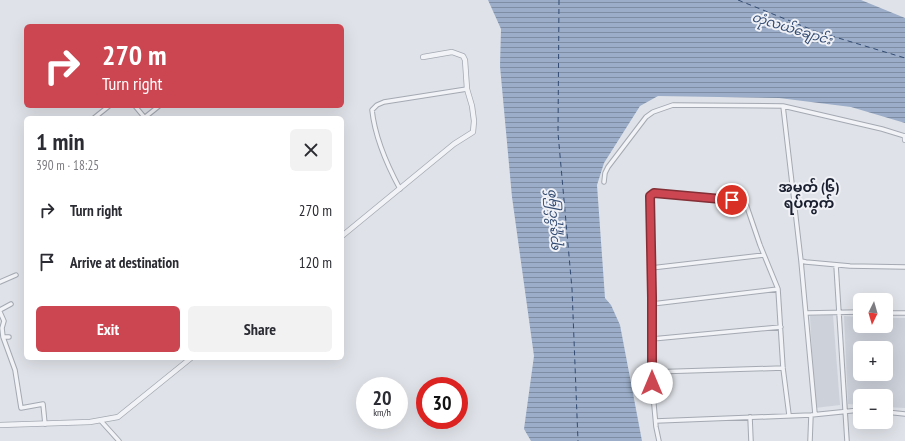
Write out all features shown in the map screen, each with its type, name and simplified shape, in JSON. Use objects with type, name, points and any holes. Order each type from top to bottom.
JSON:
[{"type":"street","points":[[344,234],[454,144],[473,132],[474,121],[467,89],[465,60],[463,56],[452,52],[423,57]]},
{"type":"street","points":[[400,189],[390,170],[378,137],[372,110],[377,105],[384,102],[467,89]]},
{"type":"street","points":[[604,182],[605,172],[608,167],[642,122],[652,112],[673,105],[783,106],[882,129],[905,136],[905,140]]},
{"type":"street","points":[[783,106],[806,313],[813,415],[810,441]]},
{"type":"street","points":[[96,116],[106,108]]},
{"type":"street","points":[[137,108],[143,116]]},
{"type":"street","points":[[147,116],[157,108]]},
{"type":"street","points":[[659,441],[652,372],[649,198],[651,194],[654,193],[744,202],[748,208],[760,245],[778,289],[783,368],[788,415]]},
{"type":"street","points":[[651,268],[764,255]]},
{"type":"street","points":[[801,261],[836,265],[905,267]]},
{"type":"street","points":[[836,265],[847,441]]},
{"type":"street","points":[[0,282],[16,275]]},
{"type":"street","points":[[652,304],[778,289]]},
{"type":"street","points":[[10,304],[0,311],[4,321],[2,328],[3,337],[15,370],[21,408],[43,404],[45,424]]},
{"type":"street","points":[[806,313],[853,312]]},
{"type":"street","points":[[893,313],[905,313]]},
{"type":"street","points":[[652,339],[781,326]]},
{"type":"street","points":[[3,337],[9,337]]},
{"type":"street","points":[[0,426],[101,421],[118,416],[188,360]]},
{"type":"street","points":[[652,372],[783,368]]},
{"type":"street","points":[[656,421],[813,415],[853,410]]},
{"type":"street","points":[[893,413],[905,414]]},
{"type":"street","points":[[750,417],[751,441]]},
{"type":"street","points":[[101,421],[119,441]]},
{"type":"shaded area","points":[[833,315],[840,405],[815,408],[810,316]]},
{"type":"shaded area","points":[[844,316],[853,317],[853,333],[893,333],[893,318],[905,318],[905,408],[893,407],[893,389],[853,389],[853,404],[848,404]]},
{"type":"water","points":[[488,0],[861,0],[905,18],[905,123],[851,107],[779,98],[658,96],[640,106],[604,163],[597,185],[605,298],[611,305],[620,325],[642,441],[531,441],[524,429],[534,356],[512,197],[500,66],[501,29]]},
{"type":"ferry route","points":[[559,0],[558,133],[572,289],[578,441]]},
{"type":"ferry route","points":[[738,0],[815,31],[905,58]]},
{"type":"district","name":"အမှတ် (၆) ရပ်ကွက်","points":[[809,196]]},
{"type":"route","points":[[652,383],[652,297],[649,198],[651,194],[654,193],[732,200]]},
{"type":"water label","name":"တုံလယ်ချောင်း","points":[[792,28]]},
{"type":"water label","name":"ရာဇူဒိုင်မြစ်","points":[[552,221]]}]
